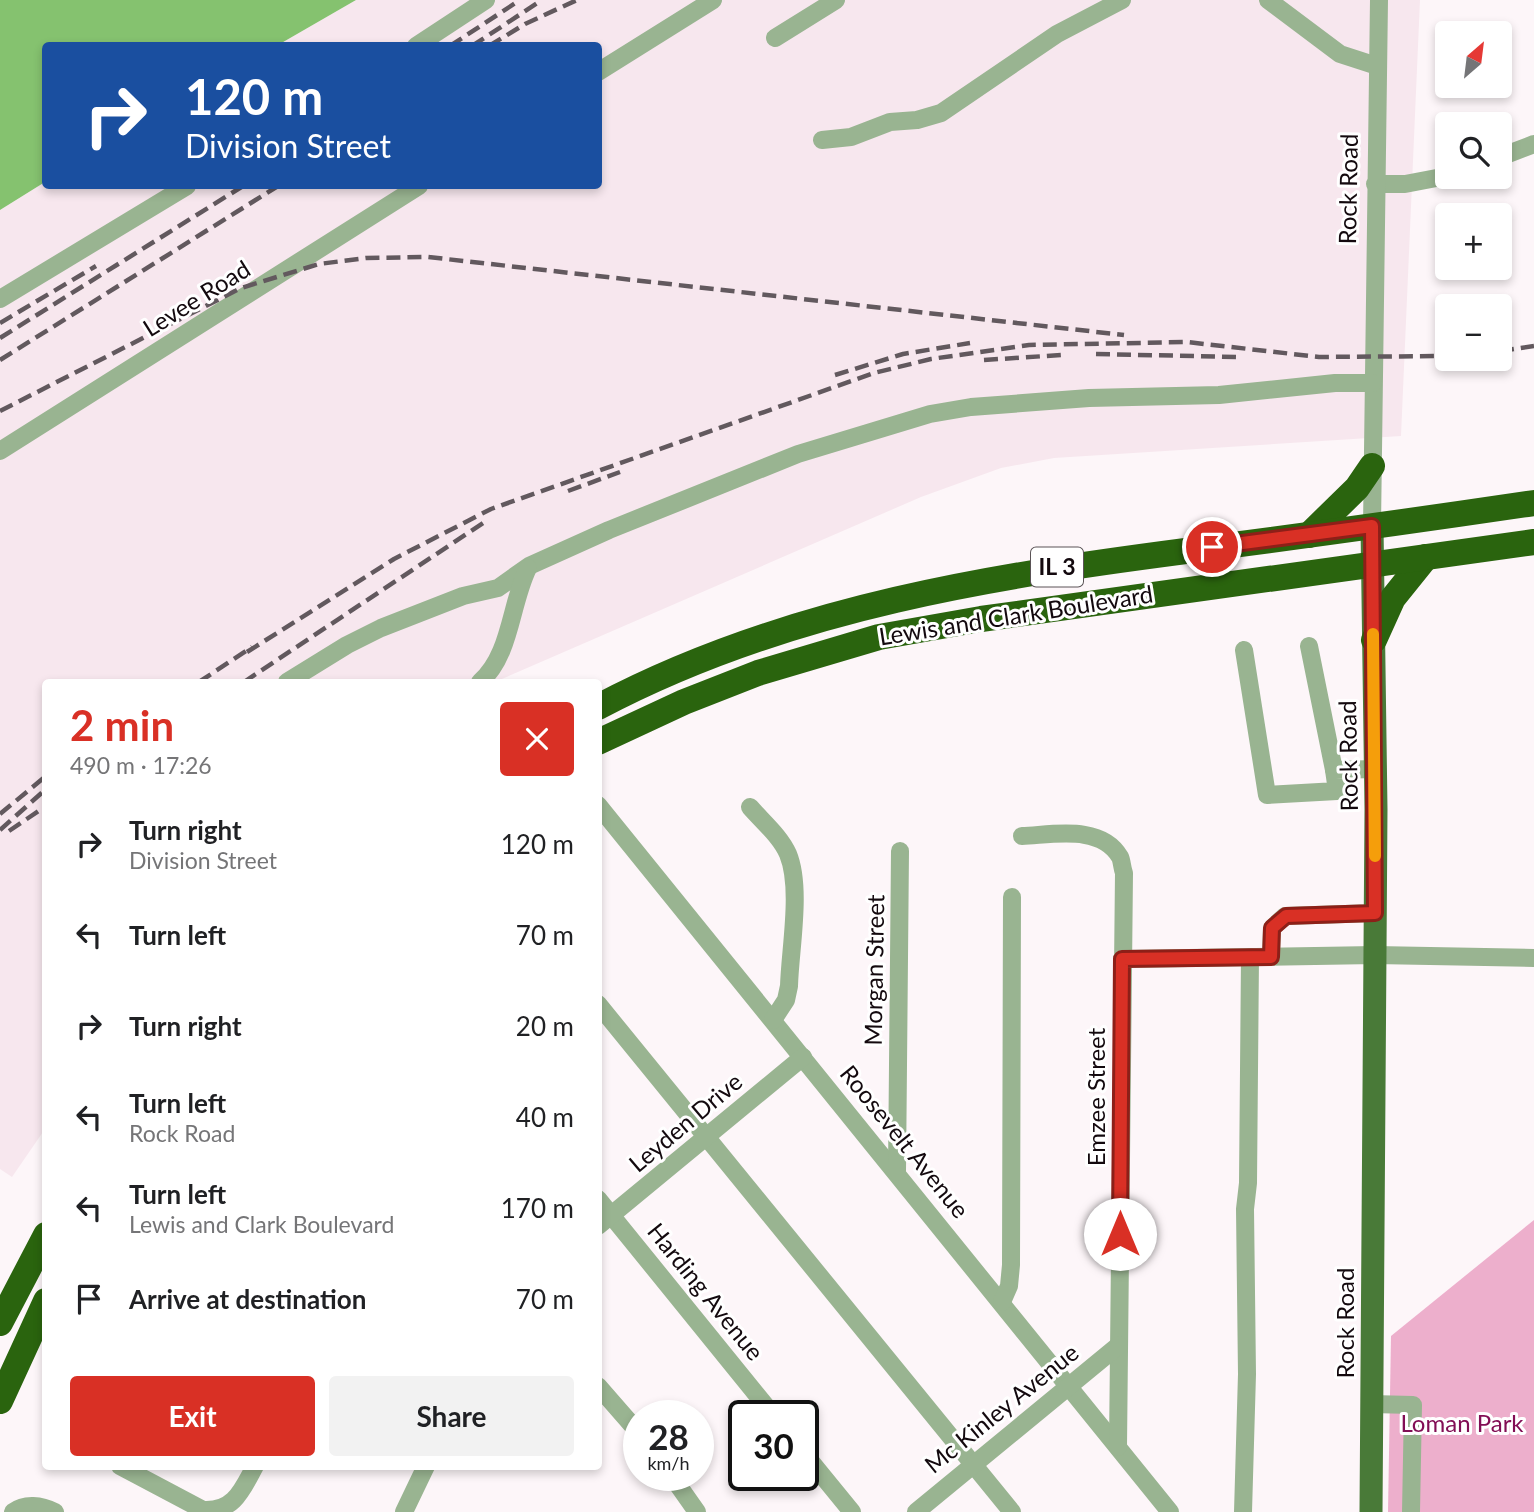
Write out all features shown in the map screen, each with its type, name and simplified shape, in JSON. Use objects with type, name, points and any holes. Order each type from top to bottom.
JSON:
[{"type":"highway","points":[[1309,535],[1357,488],[1373,466]]},
{"type":"highway","name":"Lewis and Clark Boulevard","points":[[602,705],[729,649],[842,611],[892,598],[1000,576],[1534,503]]},
{"type":"highway","name":"Lewis and Clark Boulevard","points":[[602,740],[684,702],[758,673],[879,637],[995,617],[1534,542]]},
{"type":"highway","points":[[1374,640],[1392,598],[1426,557]]},
{"type":"highway","points":[[0,1323],[42,1243]]},
{"type":"highway","points":[[0,1401],[42,1310]]},
{"type":"main road","name":"Rock Road","points":[[1371,1512],[1375,955],[1372,526]]},
{"type":"street","points":[[422,42],[486,0]]},
{"type":"street","points":[[602,69],[713,0]]},
{"type":"street","points":[[775,38],[836,0]]},
{"type":"street","points":[[822,140],[851,137],[890,122],[917,120],[941,113],[1057,34],[1122,0]]},
{"type":"street","points":[[1268,0],[1340,54],[1377,66]]},
{"type":"street","name":"Rock Road","points":[[1372,526],[1379,0]]},
{"type":"street","points":[[1512,152],[1534,144]]},
{"type":"street","points":[[1375,184],[1405,184],[1435,178]]},
{"type":"street","points":[[0,299],[182,189]]},
{"type":"street","name":"Levee Road","points":[[0,452],[414,189]]},
{"type":"street","points":[[292,679],[370,634],[463,596],[498,588],[529,565],[609,530],[798,454],[930,414],[971,407],[1089,398],[1196,397],[1335,383],[1373,383]]},
{"type":"street","points":[[483,679],[501,654],[519,587],[529,565]]},
{"type":"street","points":[[1244,650],[1267,795],[1337,791],[1309,646]]},
{"type":"street","points":[[1334,770],[1375,769]]},
{"type":"street","points":[[750,807],[778,838],[788,854],[793,877],[789,986],[786,1000],[773,1020]]},
{"type":"street","name":"Roosevelt Avenue","points":[[602,810],[1170,1512]]},
{"type":"street","name":"Emzee Street","points":[[1022,836],[1085,834],[1108,844],[1121,858],[1124,873],[1118,1447]]},
{"type":"street","name":"Morgan Street","points":[[897,1172],[900,851]]},
{"type":"street","points":[[1002,1302],[1009,1286],[1011,1265],[1012,897]]},
{"type":"street","points":[[1271,957],[1272,928],[1286,916],[1375,913]]},
{"type":"street","points":[[1122,959],[1375,955],[1534,958]]},
{"type":"street","points":[[1243,1512],[1247,1374],[1245,1209],[1248,1183],[1250,957]]},
{"type":"street","points":[[602,1009],[1012,1512]]},
{"type":"street","name":"Leyden Drive","points":[[605,1221],[803,1057]]},
{"type":"street","name":"Harding Avenue","points":[[605,1221],[760,1400]]},
{"type":"street","name":"Mc Kinley Avenue","points":[[916,1512],[1119,1345]]},
{"type":"street","points":[[602,1391],[623,1415]]},
{"type":"street","points":[[1371,1404],[1413,1405],[1411,1512]]},
{"type":"street","points":[[128,1470],[204,1510],[214,1511],[232,1504],[253,1470]]},
{"type":"street","points":[[404,1512],[424,1470]]},
{"type":"street","points":[[819,1472],[852,1512]]},
{"type":"street","points":[[682,1491],[697,1512]]},
{"type":"street","points":[[13,1512],[22,1506],[45,1507],[55,1512]]},
{"type":"shaded area","points":[[0,0],[356,0],[283,42],[42,42],[42,184],[0,210]]},
{"type":"shaded area","points":[[356,0],[1420,0],[1401,436],[1054,458],[1001,468],[921,497],[502,679],[42,679],[42,1133],[12,1177],[0,1169],[0,210],[42,184],[42,189],[602,189],[602,42],[283,42]]},
{"type":"green space","name":"Loman Park","points":[[1534,1220],[1534,1512],[1388,1512],[1391,1336]]},
{"type":"railway","points":[[456,42],[520,0]]},
{"type":"railway","points":[[478,42],[542,0]]},
{"type":"railway","points":[[496,42],[525,24],[577,0]]},
{"type":"railway","points":[[0,338],[238,189]]},
{"type":"railway","points":[[0,360],[273,189]]},
{"type":"railway","points":[[0,411],[241,288],[319,264],[366,258],[428,257],[1124,335]]},
{"type":"railway","points":[[0,323],[96,266]]},
{"type":"railway","points":[[247,652],[394,559],[491,509],[874,373],[931,359],[1029,345],[1187,342],[1319,357],[1435,356]]},
{"type":"railway","points":[[835,375],[903,354],[970,343]]},
{"type":"railway","points":[[1512,349],[1534,346]]},
{"type":"railway","points":[[1096,354],[1239,357]]},
{"type":"railway","points":[[984,360],[1061,355]]},
{"type":"railway","points":[[568,491],[620,472]]},
{"type":"railway","points":[[249,679],[483,523]]},
{"type":"railway","points":[[204,679],[252,647]]},
{"type":"railway","points":[[0,814],[42,779]]},
{"type":"railway","points":[[0,830],[42,793]]},
{"type":"railway","points":[[9,831],[42,809]]},
{"type":"slow traffic","points":[[1373,634],[1375,856]]},
{"type":"route","points":[[1120,1234],[1122,959],[1271,957],[1272,928],[1286,916],[1375,913],[1372,526],[1212,547]]}]
